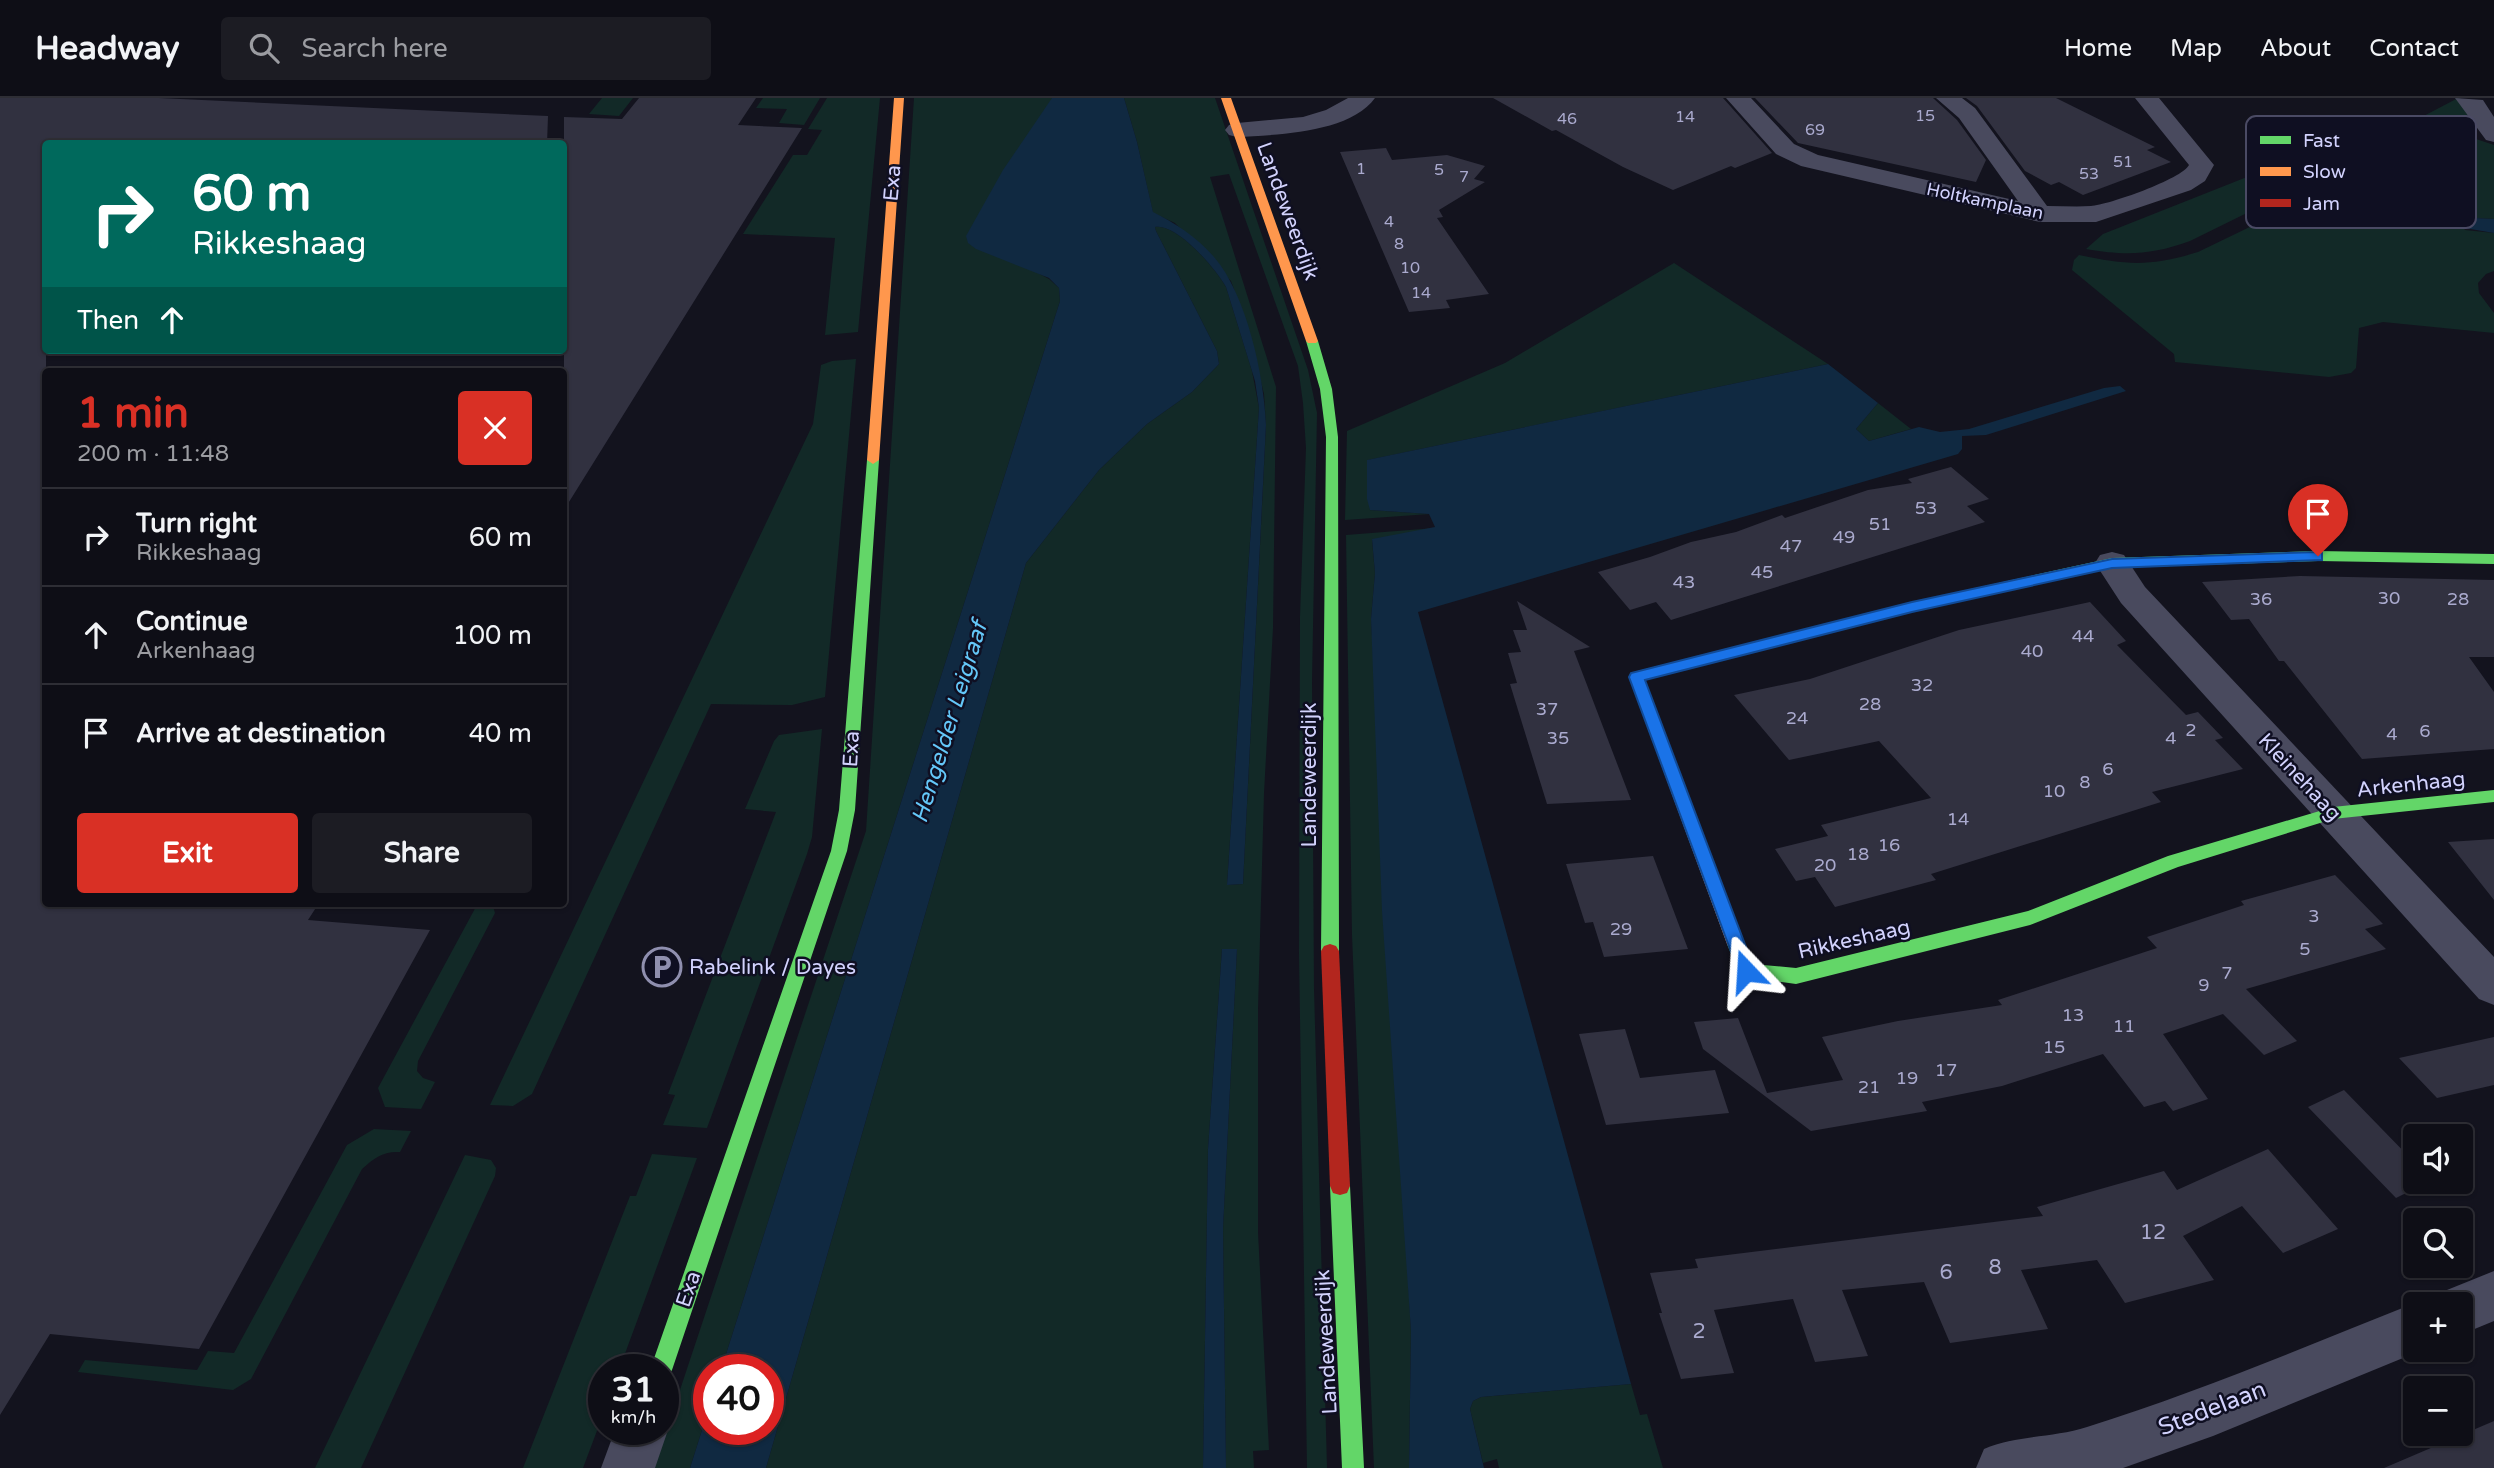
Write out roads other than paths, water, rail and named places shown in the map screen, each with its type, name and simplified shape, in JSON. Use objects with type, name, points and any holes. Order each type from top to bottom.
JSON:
[{"type":"street","name":"Exa","points":[[666,1354],[839,851],[847,810],[899,98]]},
{"type":"street","name":"Landeweerdijk","points":[[1226,98],[1317,355],[1326,389],[1332,437],[1330,978],[1353,1468]]},
{"type":"street","points":[[1237,130],[1301,126],[1324,121],[1348,110],[1363,98]]},
{"type":"street","name":"Holtkamplaan","points":[[1738,98],[1785,149],[1810,161],[2040,214],[2096,214],[2182,185],[2196,176],[2202,165],[2147,98]]},
{"type":"street","points":[[1948,98],[1966,113],[2040,214]]},
{"type":"street","points":[[2467,98],[2475,105],[2494,135]]},
{"type":"street","points":[[2112,563],[2318,556],[2494,559]]},
{"type":"street","name":"Kleinehaag","points":[[2112,563],[2133,595],[2494,986]]},
{"type":"street","name":"Rikkeshaag","points":[[2112,563],[1912,607],[1636,677],[1746,971],[1796,976],[2030,918],[2174,861],[2333,813]]},
{"type":"street","name":"Arkenhaag","points":[[2333,813],[2494,796]]},
{"type":"street","points":[[2473,1305],[2494,1296]]},
{"type":"street","name":"Stedelaan","points":[[2003,1468],[2084,1455],[2213,1410],[2403,1333]]},
{"type":"street","points":[[628,1468],[636,1445]]},
{"type":"water","name":"Hengelder Leigraaf","points":[[1052,98],[1124,98],[1153,212],[1193,237],[1214,257],[1236,292],[1252,337],[1262,383],[1266,425],[1243,884],[1227,885],[1259,408],[1255,381],[1226,287],[1214,269],[1184,239],[1174,232],[1155,227],[1217,351],[1219,364],[1192,392],[1147,424],[1099,470],[1026,563],[784,1405],[784,1354],[726,1354],[1060,301],[1059,288],[1049,278],[976,249],[968,243],[966,236],[1003,170]]},
{"type":"water","points":[[2476,218],[2494,219],[2494,233],[2465,228],[2476,228]]},
{"type":"water","points":[[1828,364],[1878,403],[1856,429],[1869,441],[1919,427],[1940,432],[1969,429],[2104,388],[2120,386],[2126,391],[1986,435],[1962,436],[1962,449],[1958,454],[1418,612],[1631,1384],[1481,1397],[1473,1401],[1470,1409],[1484,1468],[1409,1468],[1411,1331],[1382,911],[1371,619],[1375,573],[1372,539],[1435,527],[1429,514],[1370,510],[1367,499],[1367,460]]},
{"type":"water","points":[[1222,949],[1237,949],[1223,1229],[1226,1468],[1203,1468],[1208,1149]]},
{"type":"water","points":[[697,1445],[773,1445],[766,1468],[690,1468]]},
{"type":"place","name":"Rabelink / Dayes","points":[[662,967]]}]
